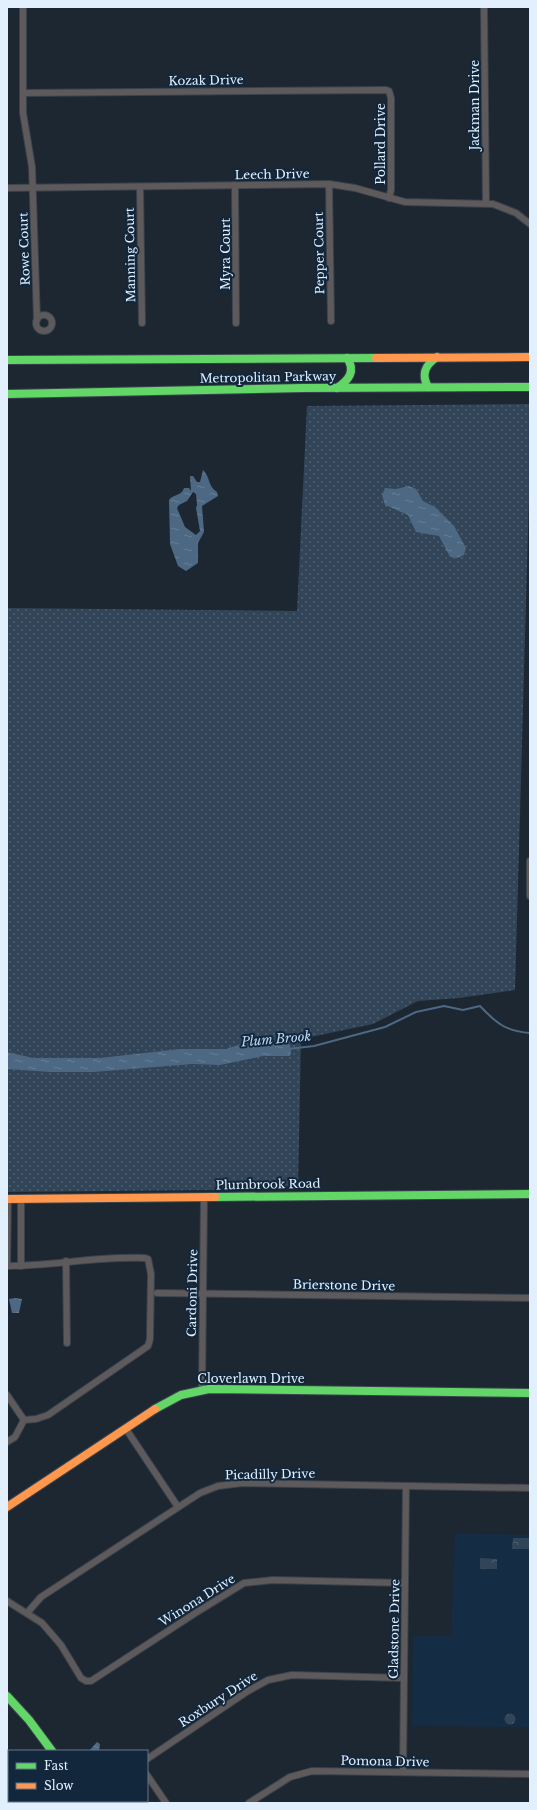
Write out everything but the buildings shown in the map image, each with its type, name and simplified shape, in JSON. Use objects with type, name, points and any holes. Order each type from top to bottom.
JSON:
[{"type":"street","name":"Rowe Court","points":[[23,7],[24,126],[32,167],[38,309],[37,320]]},
{"type":"street","name":"Jackman Drive","points":[[484,7],[486,203]]},
{"type":"street","name":"Kozak Drive","points":[[23,93],[389,91]]},
{"type":"street","name":"Pollard Drive","points":[[389,91],[391,98],[391,190],[389,198]]},
{"type":"street","name":"Leech Drive","points":[[7,188],[329,184],[355,188],[413,203],[486,203],[504,207],[516,213],[530,224]]},
{"type":"street","name":"Pepper Court","points":[[329,184],[330,321]]},
{"type":"street","name":"Myra Court","points":[[235,185],[236,323]]},
{"type":"street","name":"Manning Court","points":[[140,187],[142,323]]},
{"type":"street","points":[[38,309],[46,315],[50,318],[52,323],[51,328],[47,331],[39,330],[36,325],[37,320],[41,316],[46,315]]},
{"type":"street","points":[[428,387],[424,378],[424,370],[436,357]]},
{"type":"street","name":"Metropolitan Parkway","points":[[7,360],[530,357]]},
{"type":"street","points":[[337,388],[350,376],[352,367],[347,358]]},
{"type":"street","name":"Metropolitan Parkway","points":[[7,394],[337,388],[530,387]]},
{"type":"street","points":[[530,862],[530,896]]},
{"type":"street","name":"Plumbrook Road","points":[[7,1199],[530,1194]]},
{"type":"street","name":"Cardoni Drive","points":[[202,1389],[204,1197]]},
{"type":"street","points":[[7,1199],[7,1266],[100,1258],[148,1259],[151,1274],[150,1343],[145,1348],[48,1415],[36,1419],[24,1420]]},
{"type":"street","points":[[21,1199],[21,1266]]},
{"type":"street","points":[[66,1261],[67,1343]]},
{"type":"street","name":"Brierstone Drive","points":[[157,1293],[203,1295],[530,1298]]},
{"type":"street","name":"Cloverlawn Drive","points":[[7,1507],[177,1396],[202,1389],[530,1393]]},
{"type":"street","points":[[7,1395],[24,1420]]},
{"type":"street","points":[[7,1442],[15,1437],[24,1420]]},
{"type":"street","points":[[126,1429],[178,1507]]},
{"type":"street","name":"Picadilly Drive","points":[[27,1613],[41,1597],[207,1489],[242,1483],[530,1488]]},
{"type":"street","name":"Gladstone Drive","points":[[403,1772],[406,1486]]},
{"type":"street","name":"Winona Drive","points":[[27,1613],[42,1623],[50,1632],[81,1678],[86,1681],[91,1681],[244,1583],[273,1580],[405,1583]]},
{"type":"street","points":[[7,1601],[27,1613]]},
{"type":"street","name":"Roxbury Drive","points":[[148,1758],[248,1691],[268,1680],[292,1675],[404,1678]]},
{"type":"street","points":[[7,1696],[29,1720],[51,1750]]},
{"type":"street","name":"Pomona Drive","points":[[249,1803],[298,1774],[312,1771],[530,1774]]},
{"type":"street","points":[[148,1776],[166,1803]]},
{"type":"shaded area","points":[[455,1533],[530,1535],[530,1727],[412,1726],[413,1635],[451,1636]]},
{"type":"green space","points":[[530,404],[530,461],[515,990],[459,998],[418,1001],[373,1024],[301,1039],[298,1189],[7,1192],[7,608],[297,611],[307,406]]},
{"type":"green space","points":[[513,1538],[530,1538],[530,1549],[512,1549]]},
{"type":"green space","points":[[480,1558],[497,1559],[497,1569],[480,1569]]},
{"type":"green space","points":[[508,1714],[512,1714],[514,1715],[514,1723],[508,1724],[505,1721],[505,1717]]},
{"type":"water","points":[[203,470],[218,496],[202,506],[204,532],[198,543],[198,563],[186,571],[178,566],[170,544],[169,500],[183,491],[184,488],[189,488],[191,491],[190,476],[193,476],[197,482],[200,482]],"holes":[[[193,492],[196,494],[196,508],[200,531],[196,535],[185,527],[177,508],[179,505],[187,501]]]},
{"type":"water","points":[[409,486],[416,489],[423,501],[435,507],[454,526],[466,548],[464,555],[457,558],[450,557],[439,536],[416,532],[408,515],[385,505],[382,495],[385,488],[396,489]]},
{"type":"water","points":[[287,1041],[291,1048],[290,1056],[263,1056],[220,1065],[192,1064],[93,1072],[50,1072],[7,1069],[7,1052],[33,1058],[100,1058],[180,1049],[226,1049],[247,1042]]},
{"type":"water","points":[[9,1299],[22,1299],[19,1313],[12,1313]]},
{"type":"water","points":[[97,1742],[100,1744],[99,1750],[90,1750]]},
{"type":"waterway","name":"Plum Brook","points":[[288,1049],[314,1046],[385,1027],[416,1012],[444,1006],[463,1010],[480,1006],[502,1026],[530,1033]]},
{"type":"traffic: fast","points":[[428,387],[425,378],[425,370],[437,357]]},
{"type":"traffic: fast","points":[[337,388],[345,382],[350,375],[351,367],[347,358]]},
{"type":"traffic: fast","points":[[7,360],[376,358]]},
{"type":"traffic: fast","points":[[7,394],[303,388],[530,387]]},
{"type":"traffic: fast","points":[[215,1197],[530,1194]]},
{"type":"traffic: fast","points":[[155,1409],[181,1395],[209,1389],[530,1393]]},
{"type":"traffic: fast","points":[[7,1696],[29,1720],[51,1750]]},
{"type":"traffic: slow","points":[[376,358],[530,357]]},
{"type":"traffic: slow","points":[[7,1199],[215,1197]]},
{"type":"traffic: slow","points":[[7,1507],[155,1409]]}]
